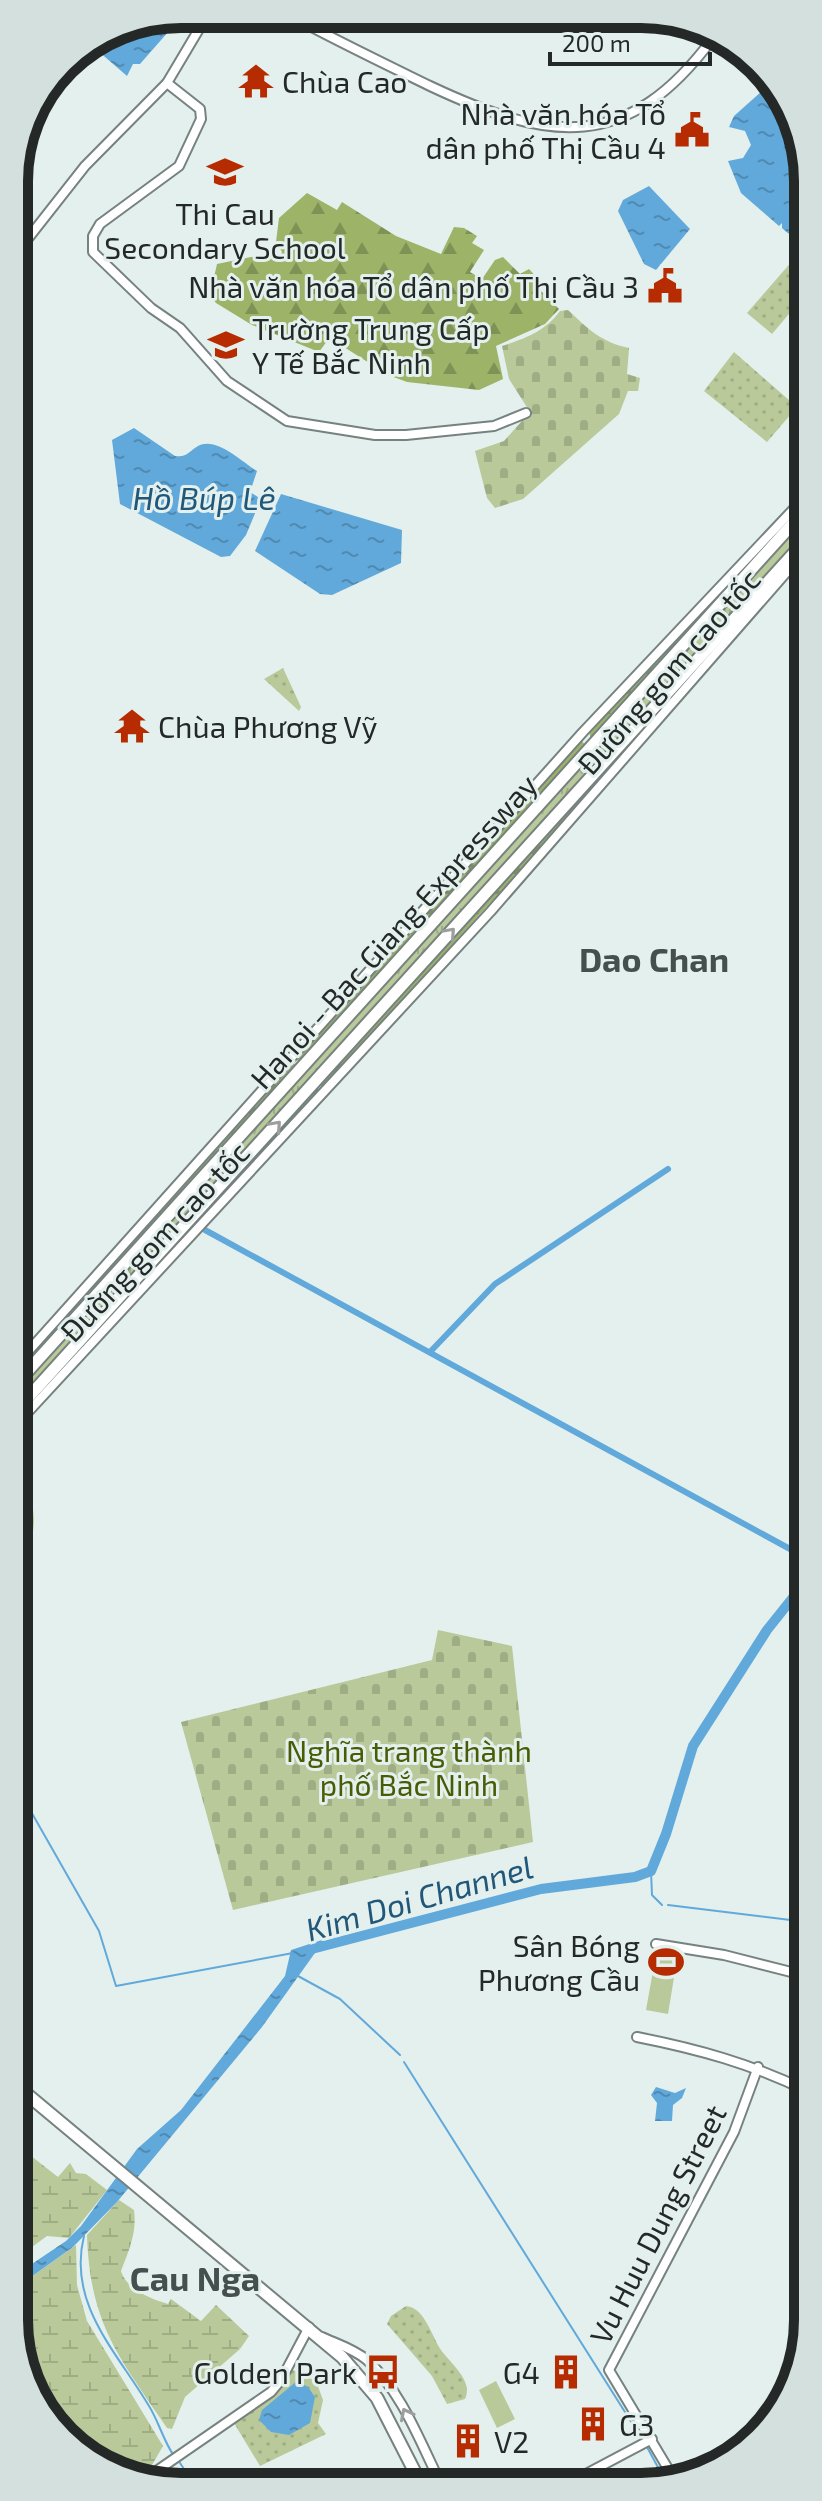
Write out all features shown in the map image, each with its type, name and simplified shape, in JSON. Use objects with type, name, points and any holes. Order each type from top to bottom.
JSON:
[{"type":"highway","name":"Hanoi - Bac Giang Expressway","points":[[28,1371],[794,522]]},
{"type":"highway","name":"Hanoi - Bac Giang Expressway","points":[[28,1398],[794,553]]},
{"type":"highway","points":[[28,2095],[321,2337],[377,2398],[415,2473]]},
{"type":"main road","points":[[28,238],[89,161],[167,83],[200,28]]},
{"type":"main road","points":[[315,28],[461,101],[547,129],[593,125],[627,114],[656,99],[682,76],[708,44]]},
{"type":"main road","points":[[167,83],[199,107],[199,124],[171,174],[100,224],[93,236],[93,252],[151,308],[180,328],[227,381],[287,421],[375,435],[494,426],[526,413]]},
{"type":"main road","name":"Đường gom cao tốc","points":[[28,1352],[434,896],[794,509]]},
{"type":"main road","name":"Đường gom cao tốc","points":[[28,1412],[491,911],[794,564]]},
{"type":"main road","points":[[656,1944],[724,1955],[794,1973]]},
{"type":"main road","points":[[637,2037],[710,2052],[758,2067],[794,2085]]},
{"type":"main road","name":"Vu Huu Dung Street","points":[[669,2470],[609,2370],[734,2132],[758,2067]]},
{"type":"main road","points":[[157,2471],[271,2392],[281,2380],[309,2327]]},
{"type":"main road","points":[[321,2337],[367,2360],[382,2377],[402,2405],[436,2473]]},
{"type":"main road","points":[[588,2473],[652,2439]]},
{"type":"green space","points":[[307,193],[337,210],[342,202],[396,236],[441,254],[454,227],[464,228],[477,236],[472,243],[484,250],[470,272],[482,279],[495,260],[503,257],[520,274],[529,269],[541,282],[540,290],[559,309],[545,324],[496,346],[503,379],[479,390],[407,382],[388,375],[333,340],[327,341],[319,352],[252,325],[216,303],[210,295],[217,264],[251,257],[280,258],[282,252],[276,242],[279,218]]},
{"type":"green space","points":[[794,259],[794,308],[772,334],[747,313]]},
{"type":"green space","points":[[568,310],[603,338],[629,348],[627,374],[640,378],[638,391],[628,391],[619,414],[523,499],[495,508],[487,498],[475,451],[504,441],[530,412],[509,379],[502,346],[535,333],[560,311]]},
{"type":"green space","points":[[734,352],[794,404],[794,410],[767,442],[704,391]]},
{"type":"green space","points":[[794,514],[794,518],[591,742],[589,730]]},
{"type":"green space","points":[[794,531],[794,545],[28,1390],[28,1378]]},
{"type":"green space","points":[[283,668],[301,707],[299,711],[264,679]]},
{"type":"green space","points":[[581,740],[586,746],[300,1063],[295,1058]]},
{"type":"green space","points":[[600,773],[600,781],[323,1088],[319,1084]]},
{"type":"green space","points":[[291,1061],[296,1066],[28,1366],[28,1357]]},
{"type":"green space","points":[[316,1086],[320,1091],[28,1409],[28,1402]]},
{"type":"green space","points":[[28,1493],[34,1517],[28,1544]]},
{"type":"green space","name":"Nghĩa trang thành phố Bắc Ninh","points":[[438,1630],[512,1646],[533,1842],[233,1910],[181,1722],[432,1660]]},
{"type":"green space","points":[[658,1943],[679,1947],[668,2014],[646,2010]]},
{"type":"green space","points":[[28,2154],[58,2177],[70,2163],[76,2173],[86,2174],[107,2190],[69,2238],[47,2236],[28,2250]]},
{"type":"green space","points":[[119,2200],[134,2210],[135,2218],[121,2271],[128,2283],[154,2299],[168,2304],[171,2299],[201,2321],[216,2305],[249,2336],[240,2349],[185,2397],[172,2429],[167,2428],[121,2359],[101,2317],[94,2293],[87,2235]]},
{"type":"green space","points":[[76,2245],[77,2285],[87,2321],[163,2446],[152,2465],[145,2468],[132,2465],[105,2452],[73,2428],[60,2413],[33,2359],[29,2340],[28,2279]]},
{"type":"green space","points":[[406,2306],[423,2317],[441,2350],[464,2379],[465,2399],[447,2404],[432,2376],[387,2324],[391,2316]]},
{"type":"green space","points":[[291,2369],[316,2381],[323,2400],[318,2423],[326,2434],[260,2466],[234,2423],[277,2388]]},
{"type":"green space","points":[[496,2381],[515,2419],[497,2428],[479,2390]]},
{"type":"water","points":[[170,29],[140,64],[133,64],[127,76],[99,52],[132,36]]},
{"type":"water","points":[[763,90],[778,113],[793,161],[794,236],[782,228],[782,223],[779,226],[741,193],[728,161],[743,158],[751,145],[745,131],[729,127],[734,116]]},
{"type":"water","points":[[649,186],[690,229],[656,270],[644,264],[618,211],[623,200]]},
{"type":"water","name":"Hồ Búp Lê","points":[[134,428],[175,456],[185,455],[198,446],[213,444],[229,451],[257,471],[250,492],[261,499],[246,535],[230,556],[221,557],[120,504],[112,440]]},
{"type":"water","name":"Hồ Búp Lê","points":[[281,494],[402,530],[401,563],[332,595],[320,594],[255,551]]},
{"type":"water","name":"Kim Doi Channel","points":[[325,1939],[262,2027],[117,2202],[73,2247],[28,2279],[28,2267],[66,2241],[81,2226],[137,2149],[181,2110],[285,1976],[291,1950]]},
{"type":"water","points":[[656,2087],[675,2093],[686,2088],[682,2098],[673,2105],[672,2121],[655,2121],[657,2103],[651,2095]]},
{"type":"water","points":[[297,2381],[308,2387],[315,2397],[310,2423],[289,2435],[271,2432],[259,2420],[262,2410]]},
{"type":"waterway","points":[[430,1352],[495,1284],[668,1169]]},
{"type":"waterway","points":[[205,1230],[794,1551]]},
{"type":"waterway","name":"Kim Doi Channel","points":[[308,1950],[541,1889],[635,1877],[651,1871],[666,1834],[693,1746],[767,1630],[794,1596]]},
{"type":"waterway","points":[[28,1806],[99,1931],[116,1986],[293,1953]]},
{"type":"waterway","points":[[651,1871],[652,1895],[662,1905]]},
{"type":"waterway","points":[[668,1905],[794,1920]]},
{"type":"waterway","points":[[298,1976],[340,1999],[400,2055]]},
{"type":"waterway","points":[[404,2062],[642,2439]]},
{"type":"waterway","points":[[84,2236],[82,2284],[89,2305],[98,2326],[152,2412],[174,2456]]},
{"type":"waterway","points":[[647,2447],[660,2472]]},
{"type":"waterway","points":[[180,2463],[187,2473]]},
{"type":"place","name":"Chùa Cao","points":[[256,81]]},
{"type":"place","name":"Nhà văn hóa Tổ dân phố Thị Cầu 4","points":[[692,130]]},
{"type":"place","name":"Thi Cau Secondary School","points":[[225,172]]},
{"type":"place","name":"Nhà văn hóa Tổ dân phố Thị Cầu 3","points":[[665,286]]},
{"type":"place","name":"Trường Trung Cấp Y Tế Bắc Ninh","points":[[226,345]]},
{"type":"place","name":"Chùa Phương Vỹ","points":[[132,726]]},
{"type":"place","name":"Sân Bóng Phương Cầu","points":[[666,1962]]},
{"type":"place","name":"Golden Park","points":[[383,2372]]},
{"type":"place","name":"G4","points":[[566,2372]]},
{"type":"place","name":"G3","points":[[593,2424]]},
{"type":"place","name":"V2","points":[[468,2441]]},
{"type":"district","name":"Dao Chan","points":[[654,958]]},
{"type":"district","name":"Cau Nga","points":[[195,2277]]}]
